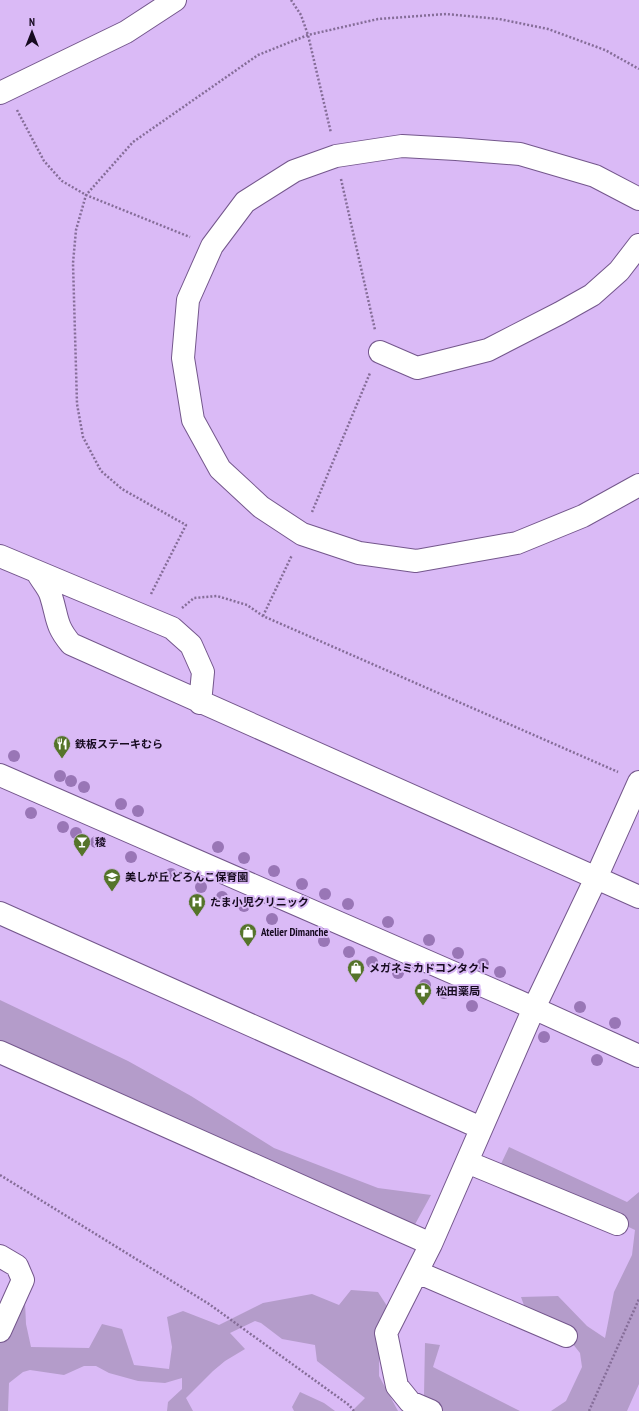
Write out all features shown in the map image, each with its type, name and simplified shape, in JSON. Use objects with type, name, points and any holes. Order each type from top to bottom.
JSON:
[{"type":"street","points":[[3,91],[126,32],[175,0]]},
{"type":"street","points":[[639,199],[595,176],[520,154],[402,146],[336,156],[294,171],[245,202],[212,246],[188,300],[183,358],[193,420],[220,469],[261,507],[302,534],[359,552],[416,561],[518,543],[584,516],[639,485]]},
{"type":"street","points":[[380,352],[417,368],[488,350],[592,295],[619,271],[639,245]]},
{"type":"street","points":[[0,556],[172,628],[191,645],[203,672],[200,702]]},
{"type":"street","points":[[36,572],[51,595],[55,616],[62,633],[71,644],[639,897]]},
{"type":"street","points":[[0,775],[534,1008],[639,1056]]},
{"type":"street","points":[[431,1411],[410,1402],[397,1386],[386,1333],[431,1244],[534,1008],[596,878],[639,782]]},
{"type":"street","points":[[0,914],[481,1128]]},
{"type":"street","points":[[0,1052],[431,1244]]},
{"type":"street","points":[[467,1162],[617,1224]]},
{"type":"street","points":[[0,1256],[17,1266],[23,1280],[0,1331]]},
{"type":"street","points":[[417,1272],[566,1336]]},
{"type":"path","points":[[150,596],[186,525],[122,489],[101,471],[83,437],[78,404],[73,263],[76,230],[86,195],[133,142],[258,55],[308,35],[370,20],[446,14],[499,19],[548,29],[605,50],[639,69]]},
{"type":"path","points":[[3,91],[44,162],[62,181],[86,195],[212,246]]},
{"type":"path","points":[[263,616],[302,534],[362,391]]},
{"type":"path","points":[[172,628],[182,608],[194,598],[217,596],[247,605],[263,616],[594,762]]},
{"type":"path","points":[[0,1175],[209,1304],[349,1405],[354,1411]]},
{"type":"path","points":[[590,1411],[639,1299]]},
{"type":"shaded area","points":[[0,1000],[128,1061],[191,1096],[274,1148],[378,1188],[431,1195],[413,1228],[0,1046]]},
{"type":"shaded area","points":[[509,1147],[627,1202],[639,1192],[639,1384],[627,1411],[551,1411],[566,1401],[582,1367],[580,1353],[561,1329],[526,1311],[521,1297],[558,1296],[587,1326],[605,1338],[614,1292],[632,1255],[635,1230],[500,1166]]},
{"type":"shaded area","points":[[351,1290],[378,1292],[387,1306],[379,1347],[379,1376],[398,1411],[352,1411],[365,1398],[317,1361],[315,1345],[282,1339],[261,1323],[255,1321],[230,1333],[245,1349],[225,1361],[186,1398],[193,1411],[167,1411],[168,1402],[182,1389],[182,1378],[165,1383],[138,1381],[109,1373],[96,1366],[84,1366],[64,1375],[30,1370],[23,1372],[9,1383],[8,1411],[0,1411],[0,1318],[25,1302],[26,1324],[31,1347],[89,1348],[102,1324],[122,1329],[134,1365],[169,1369],[172,1347],[167,1317],[183,1311],[219,1325],[263,1303],[312,1294],[339,1305]]},
{"type":"shaded area","points":[[425,1343],[440,1345],[433,1367],[520,1411],[402,1411],[424,1395]]},
{"type":"shaded area","points":[[300,1392],[324,1403],[335,1411],[294,1411],[292,1407]]},
{"type":"place","name":"鉄板ステーキむら","points":[[62,759]]},
{"type":"place","name":"稜","points":[[82,857]]},
{"type":"place","name":"美しが丘 どろんこ保育園","points":[[112,892]]},
{"type":"place","name":"たま小児クリニック","points":[[197,917]]},
{"type":"place","name":"Atelier Dimanche","points":[[248,947]]},
{"type":"place","name":"メガネミカドコンタクト","points":[[356,983]]},
{"type":"place","name":"松田薬局","points":[[423,1006]]}]
